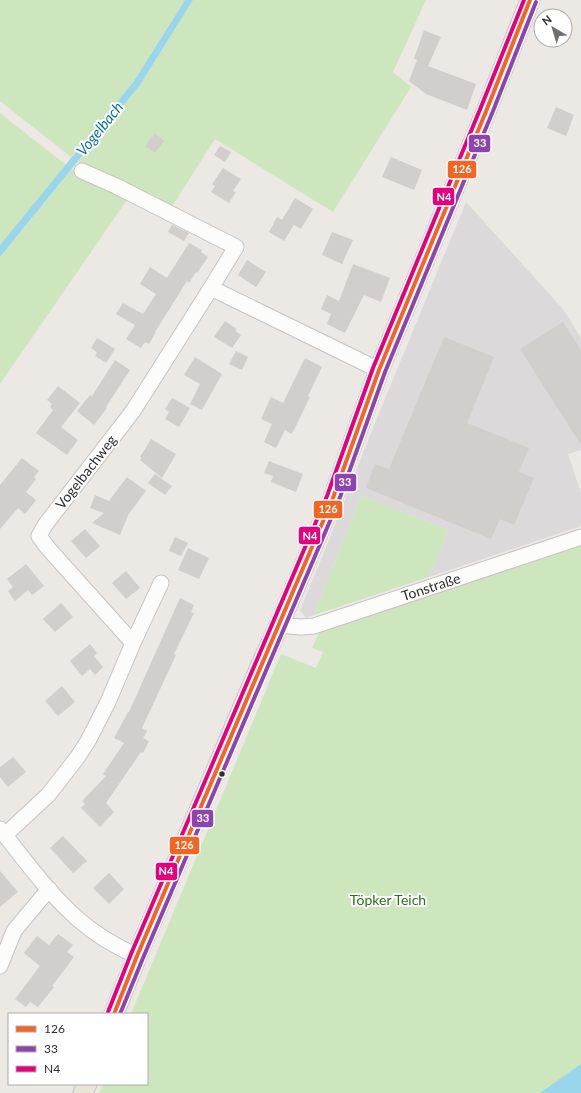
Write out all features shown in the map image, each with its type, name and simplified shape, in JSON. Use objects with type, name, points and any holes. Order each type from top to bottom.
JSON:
[{"type":"main road","points":[[114,1013],[252,684],[333,498],[378,370],[487,109],[530,0]]},
{"type":"street","name":"Vogelbachweg","points":[[82,171],[123,189],[236,247],[133,410],[45,525],[39,536],[47,547],[133,643]]},
{"type":"street","points":[[211,288],[378,370]]},
{"type":"street","name":"Tonstraße","points":[[279,625],[301,627],[314,626],[581,537]]},
{"type":"street","points":[[137,956],[105,939],[80,921],[60,902],[2,832],[48,795],[77,758],[88,741],[108,702],[161,583]]},
{"type":"street","points":[[0,966],[14,931],[49,889]]},
{"type":"shaded area","points":[[466,202],[563,309],[581,338],[581,450],[568,454],[581,493],[581,526],[429,577],[448,530],[361,496],[314,615],[306,618],[300,610]]},
{"type":"green space","points":[[0,0],[185,0],[134,81],[71,157],[0,101]]},
{"type":"green space","points":[[193,0],[426,0],[393,72],[411,87],[333,212],[215,139],[171,208],[78,162],[140,85]]},
{"type":"green space","points":[[0,113],[66,165],[0,245]]},
{"type":"green space","points":[[72,169],[129,197],[0,384],[0,257]]},
{"type":"green space","points":[[361,496],[448,530],[429,577],[314,615]]},
{"type":"green space","name":"Töpker Teich","points":[[581,545],[581,1093],[99,1093],[103,1085],[148,1085],[148,1013],[131,1013],[281,654],[316,668],[323,652],[312,648],[319,633]]},
{"type":"water","name":"Vogelbach","points":[[185,0],[193,0],[140,85],[0,257],[0,245],[134,81]]},
{"type":"water","points":[[581,1064],[581,1093],[540,1093]]},
{"type":"building","points":[[424,30],[441,37],[428,66],[476,84],[467,110],[426,94],[409,81],[417,60],[414,59]]},
{"type":"building","points":[[556,107],[574,115],[566,136],[547,128]]},
{"type":"building","points":[[155,133],[164,141],[155,153],[145,146]]},
{"type":"building","points":[[220,146],[231,152],[225,162],[214,155]]},
{"type":"building","points":[[391,157],[422,170],[414,190],[382,177]]},
{"type":"building","points":[[223,168],[241,179],[233,191],[236,192],[229,203],[211,192],[215,186],[212,184]]},
{"type":"building","points":[[295,198],[313,209],[301,229],[294,225],[284,241],[269,232],[277,217],[282,220]]},
{"type":"building","points":[[172,225],[189,233],[184,241],[168,232]]},
{"type":"building","points":[[332,232],[353,240],[342,264],[322,255]]},
{"type":"building","points":[[189,243],[202,250],[201,252],[208,257],[189,283],[187,281],[149,344],[145,342],[141,348],[126,339],[135,325],[116,314],[123,303],[143,314],[156,294],[140,284],[150,267],[167,278]]},
{"type":"building","points":[[247,260],[266,272],[256,287],[238,275]]},
{"type":"building","points":[[353,264],[390,278],[381,302],[364,295],[345,333],[327,324],[331,314],[321,309],[327,295],[339,301]]},
{"type":"building","points":[[225,321],[237,329],[235,331],[241,335],[232,348],[214,337]]},
{"type":"building","points":[[563,322],[581,350],[581,445],[520,349]]},
{"type":"building","points":[[444,337],[494,357],[467,423],[529,448],[519,472],[534,478],[514,525],[500,519],[491,539],[366,488],[375,464],[389,469]]},
{"type":"building","points":[[97,338],[115,349],[106,363],[95,356],[97,352],[91,348]]},
{"type":"building","points":[[236,351],[248,357],[242,370],[229,364]]},
{"type":"building","points":[[195,357],[222,374],[202,410],[190,404],[200,384],[184,375]]},
{"type":"building","points":[[305,358],[322,367],[308,396],[310,397],[292,434],[285,430],[276,448],[264,442],[272,424],[261,419],[271,397],[283,403]]},
{"type":"building","points":[[115,360],[130,370],[106,407],[107,408],[94,425],[77,411],[90,395],[92,396]]},
{"type":"building","points":[[58,386],[80,403],[61,427],[78,440],[67,455],[36,433],[53,410],[50,407],[52,404],[47,400]]},
{"type":"building","points":[[172,398],[190,408],[179,427],[165,419],[169,412],[165,409]]},
{"type":"building","points":[[151,439],[176,454],[162,478],[140,460],[142,458],[140,457]]},
{"type":"building","points":[[22,458],[39,471],[34,477],[36,479],[26,492],[36,500],[25,514],[18,508],[0,529],[0,485]]},
{"type":"building","points":[[269,461],[303,474],[296,492],[271,482],[273,476],[264,473]]},
{"type":"building","points":[[155,474],[172,486],[165,495],[148,483]]},
{"type":"building","points":[[127,477],[146,491],[128,515],[120,535],[92,523],[104,513],[90,508],[95,495],[109,501]]},
{"type":"building","points":[[85,529],[100,546],[86,558],[71,541]]},
{"type":"building","points":[[175,537],[188,543],[181,556],[169,551]]},
{"type":"building","points":[[188,548],[209,558],[199,579],[178,570]]},
{"type":"building","points":[[26,564],[44,586],[32,595],[28,590],[15,601],[8,591],[13,587],[7,579]]},
{"type":"building","points":[[126,571],[140,588],[126,599],[112,583]]},
{"type":"building","points":[[180,598],[194,605],[191,612],[194,613],[174,654],[176,655],[142,728],[147,731],[143,738],[149,741],[143,753],[141,752],[106,803],[114,812],[100,827],[81,808],[85,804],[82,801],[106,776],[103,774],[124,743],[114,738],[129,712]]},
{"type":"building","points":[[61,603],[73,617],[55,632],[43,619]]},
{"type":"building","points":[[90,644],[97,653],[94,656],[103,667],[95,675],[90,669],[82,676],[70,661]]},
{"type":"building","points":[[62,686],[75,702],[58,716],[45,701]]},
{"type":"building","points":[[13,757],[26,772],[8,787],[0,777],[0,767]]},
{"type":"building","points":[[63,836],[87,861],[73,873],[50,848]]},
{"type":"building","points":[[0,871],[18,892],[0,907]]},
{"type":"building","points":[[109,873],[124,889],[109,904],[93,888]]},
{"type":"building","points":[[58,934],[73,945],[67,952],[74,957],[52,986],[54,987],[38,1007],[30,1002],[26,1007],[15,999],[40,966],[24,953],[37,936],[49,945]]},
{"type":"transit line","name":"N4","points":[[108,1012],[131,954],[327,496],[373,368],[524,0]]},
{"type":"transit line","name":"126","points":[[114,1013],[137,956],[333,498],[379,370],[487,109],[530,0]]},
{"type":"transit line","name":"33","points":[[120,1013],[339,500],[385,372],[493,111],[536,2]]}]
